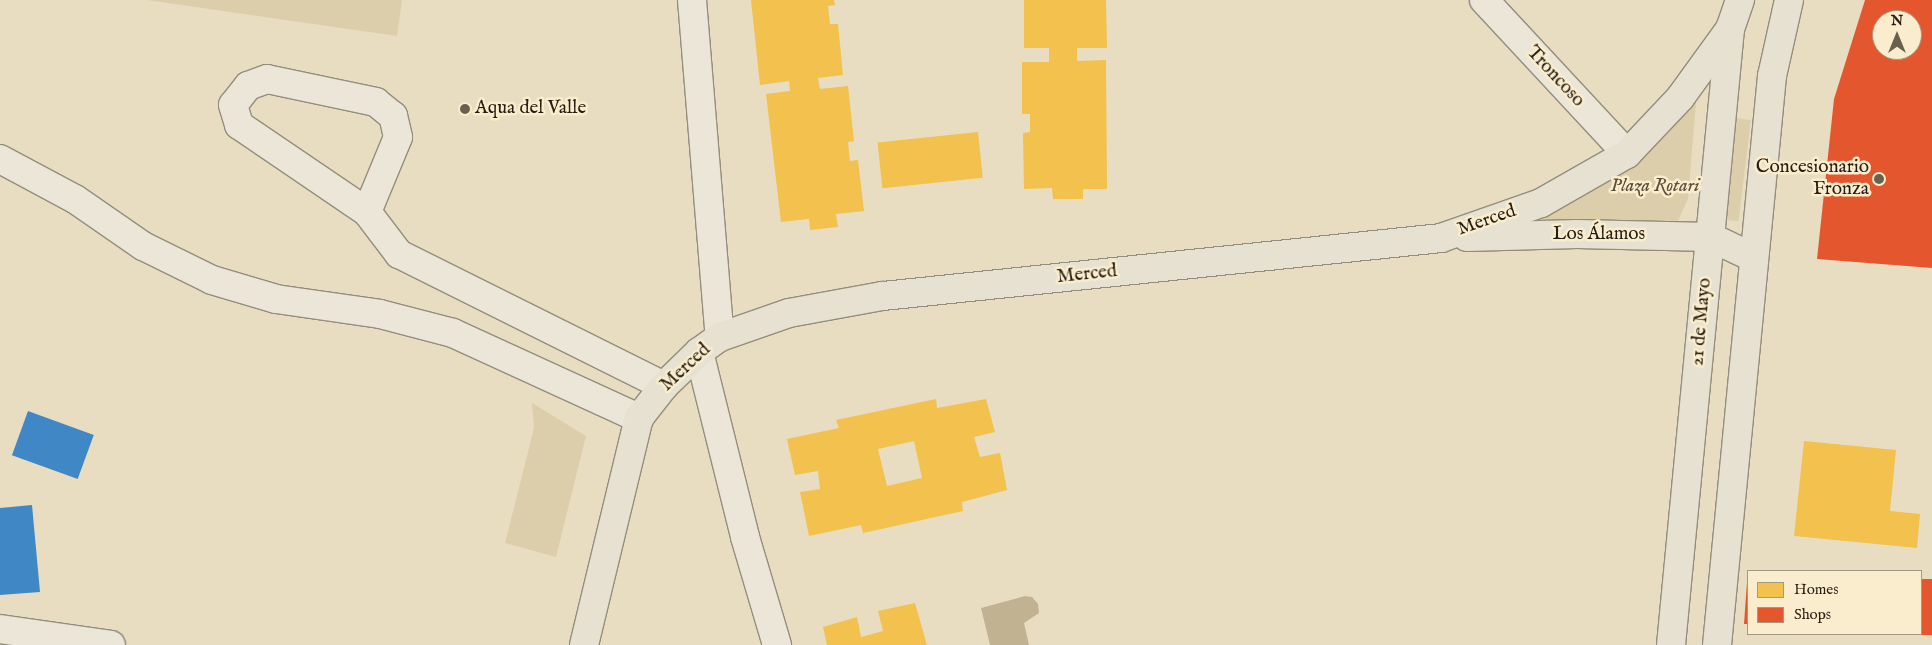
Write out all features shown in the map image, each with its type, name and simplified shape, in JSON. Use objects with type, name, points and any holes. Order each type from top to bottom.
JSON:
[{"type":"main road","name":"21 de Mayo","points":[[1670,645],[1730,29],[1740,0]]},
{"type":"main road","points":[[1717,645],[1752,257],[1772,76],[1788,0]]},
{"type":"main road","name":"Merced","points":[[584,645],[639,418],[664,386],[710,344],[790,313],[883,296],[1440,238],[1541,203],[1627,154],[1680,98],[1730,29]]},
{"type":"main road","name":"Los Álamos","points":[[1440,238],[1577,234],[1710,237],[1752,257]]},
{"type":"street","points":[[692,0],[710,344],[745,537],[777,645]]},
{"type":"street","name":"Troncoso","points":[[1484,0],[1627,154]]},
{"type":"street","points":[[367,212],[398,136],[394,116],[376,102],[267,79],[248,86],[233,105],[239,125],[367,212],[399,254],[664,386]]},
{"type":"street","points":[[0,159],[75,199],[142,246],[212,280],[276,299],[380,314],[453,333],[639,418]]},
{"type":"street","points":[[0,629],[111,645]]},
{"type":"green space","points":[[147,0],[402,0],[397,36]]},
{"type":"green space","name":"Plaza Rotari","points":[[1697,91],[1688,199],[1678,221],[1515,227],[1577,199],[1619,171]]},
{"type":"green space","points":[[1734,118],[1751,120],[1738,221],[1722,219]]},
{"type":"green space","points":[[532,403],[586,436],[556,557],[505,543],[534,428]]},
{"type":"shaded area","points":[[1025,596],[1032,597],[1038,604],[1039,613],[1024,623],[1029,645],[990,645],[981,608]]},
{"type":"building: Homes","points":[[751,0],[834,0],[835,5],[828,6],[830,24],[838,24],[843,75],[818,78],[820,89],[848,86],[854,141],[848,142],[850,161],[858,160],[864,211],[836,214],[838,227],[810,230],[809,219],[781,222],[766,94],[790,91],[789,81],[760,85]]},
{"type":"building: Homes","points":[[1024,0],[1106,0],[1107,48],[1077,48],[1077,61],[1106,60],[1107,189],[1083,189],[1083,199],[1053,199],[1052,188],[1024,189],[1023,133],[1030,132],[1030,114],[1022,114],[1022,62],[1049,62],[1049,48],[1024,48]]},
{"type":"building: Homes","points":[[978,132],[983,178],[882,188],[878,143]]},
{"type":"building: Homes","points":[[936,399],[937,408],[986,399],[995,432],[974,437],[980,457],[1000,453],[1007,490],[962,502],[963,511],[863,533],[861,525],[809,536],[800,492],[820,489],[818,471],[795,475],[787,439],[839,428],[836,420]],"holes":[[[914,441],[922,478],[887,486],[878,449]]]},
{"type":"building: Homes","points":[[1804,441],[1896,450],[1890,511],[1920,514],[1917,548],[1794,536]]},
{"type":"building: Homes","points":[[915,603],[927,645],[827,645],[823,627],[857,617],[861,637],[883,631],[878,611]]},
{"type":"building: Shops","name":"Concesionario Fronza","points":[[1865,0],[1932,0],[1932,268],[1817,259],[1834,99]]},
{"type":"building: Shops","points":[[1922,579],[1932,579],[1932,635],[1922,635]]},
{"type":"building: Shops","points":[[1747,582],[1747,624],[1744,624]]},
{"type":"building: Schools","points":[[28,411],[94,435],[78,479],[12,455]]},
{"type":"building: Schools","points":[[32,505],[40,592],[0,595],[0,508]]},
{"type":"place","name":"Aqua del Valle","points":[[465,109]]},
{"type":"place","name":"Concesionario Fronza","points":[[1879,179]]}]
